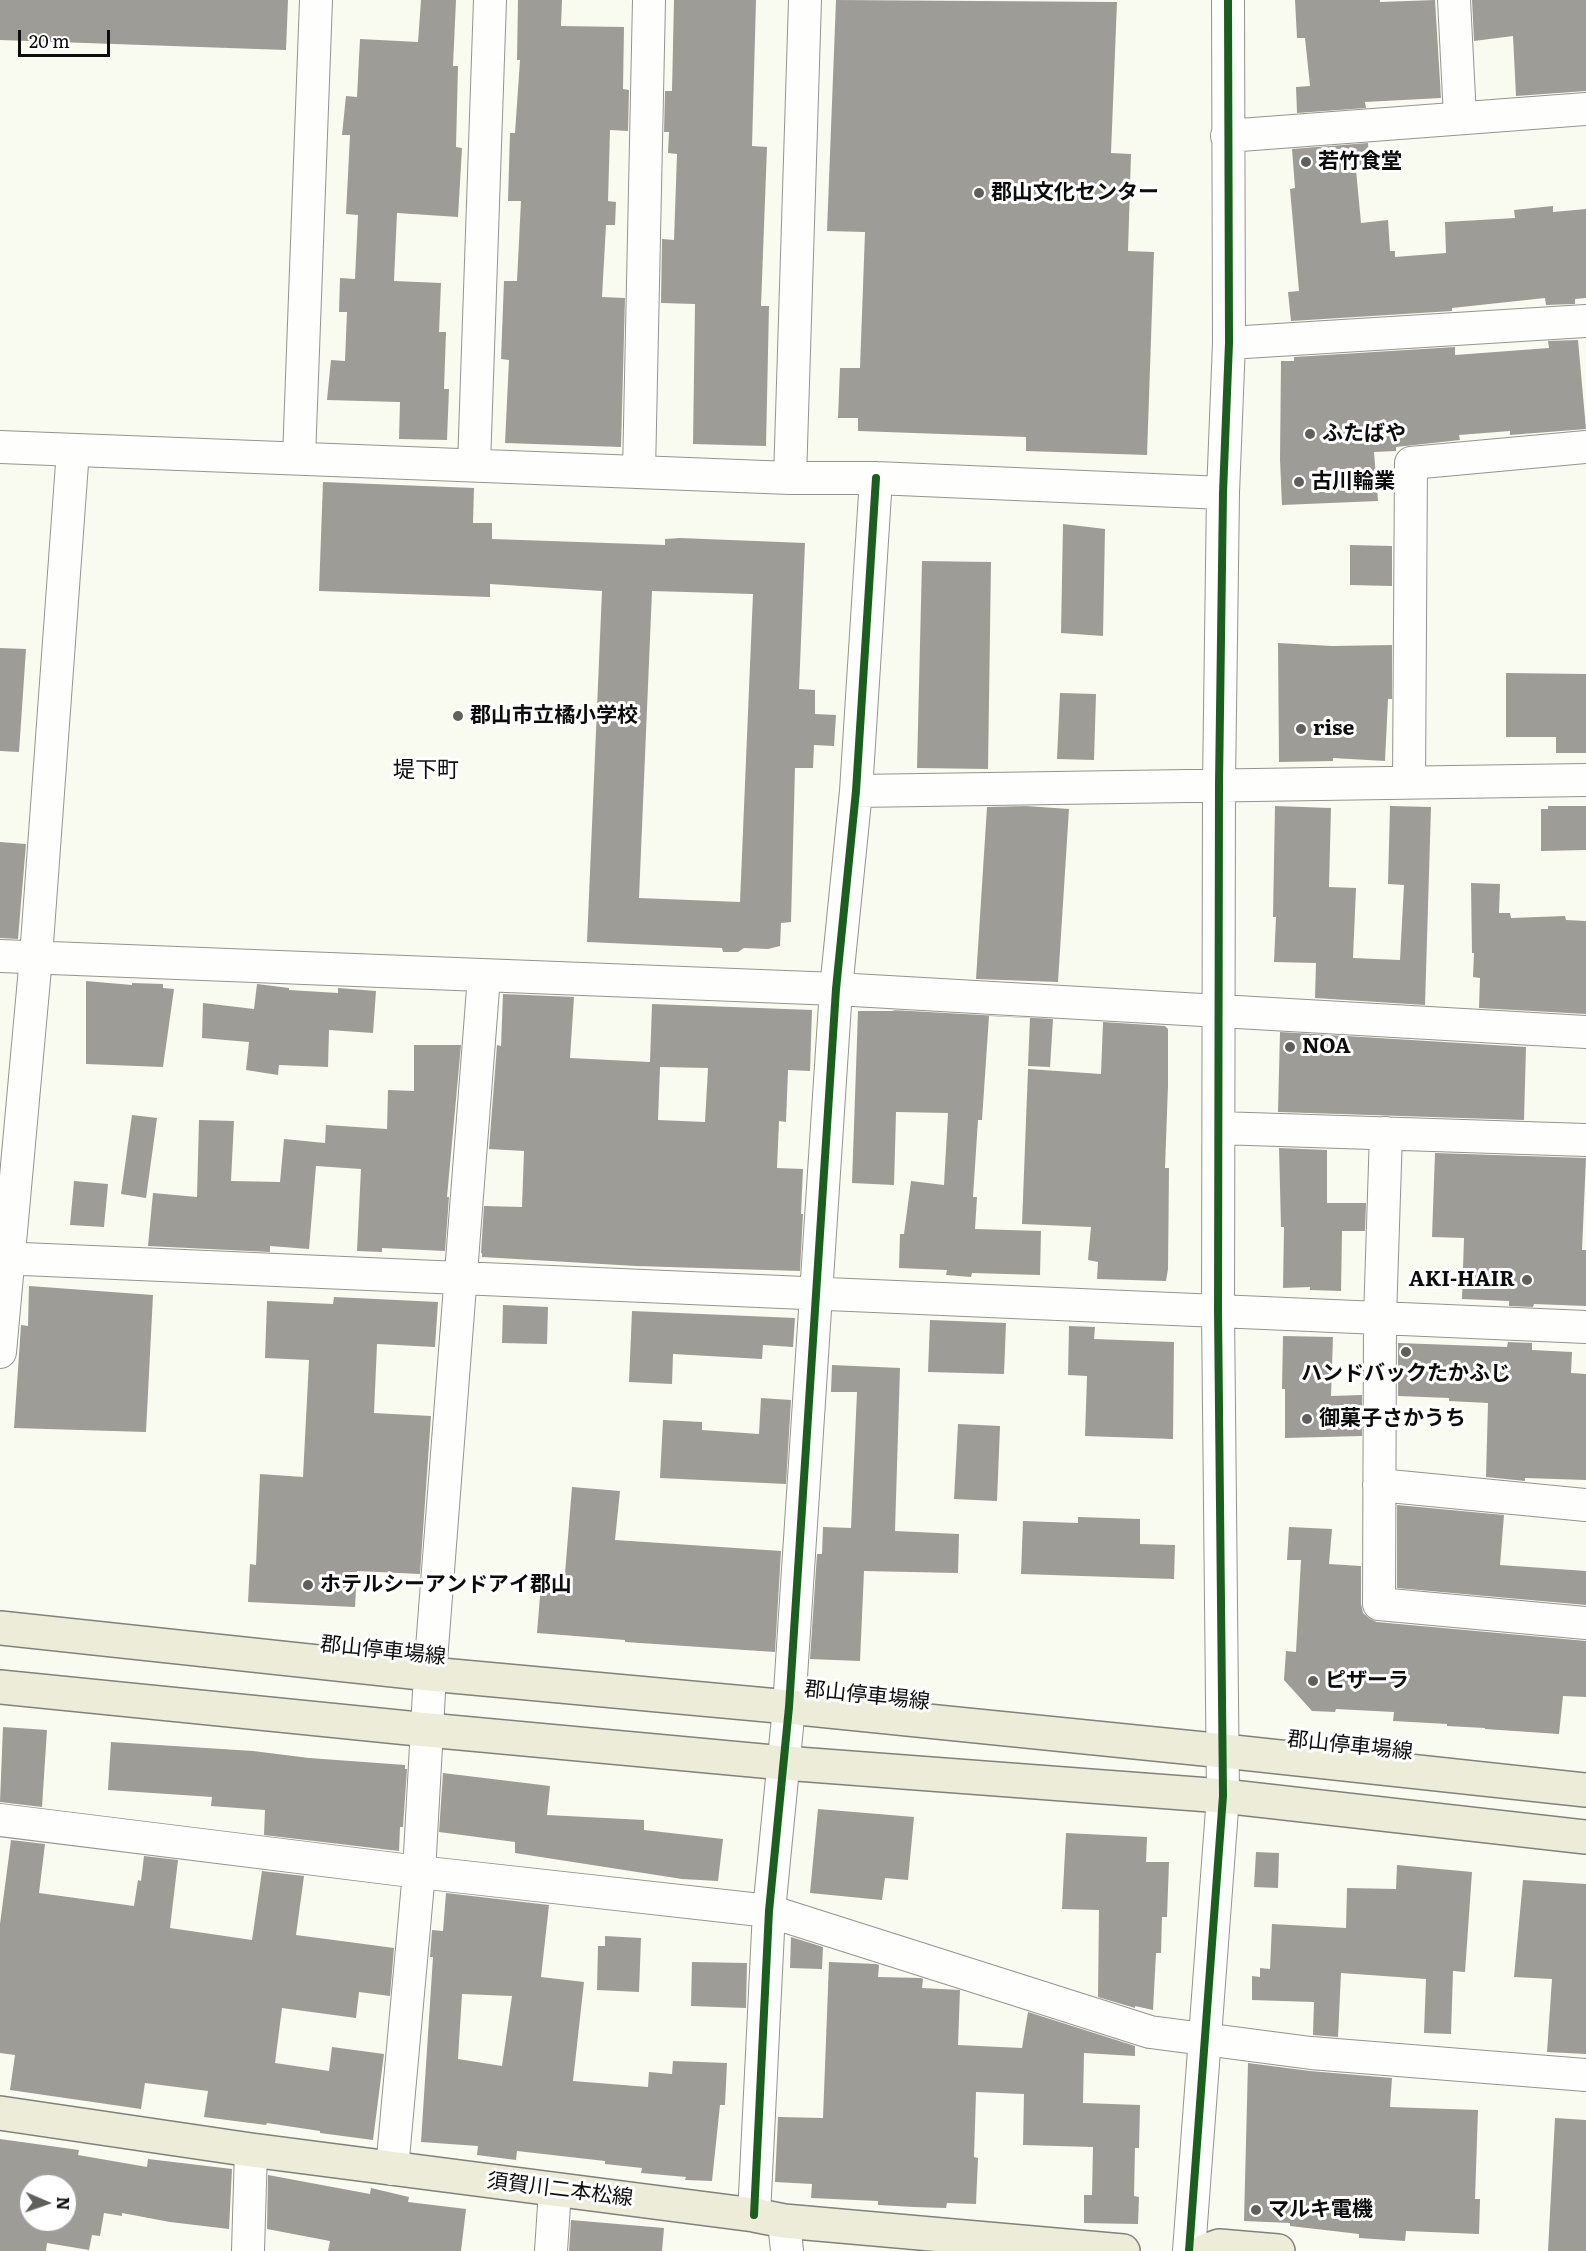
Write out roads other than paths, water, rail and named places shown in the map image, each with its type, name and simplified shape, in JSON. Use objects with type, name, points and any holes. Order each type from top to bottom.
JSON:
[{"type":"main road","name":"郡山停車場線","points":[[0,1628],[430,1674],[789,1707],[1586,1790]]},
{"type":"main road","points":[[0,1687],[784,1763],[1223,1796],[1586,1837]]},
{"type":"main road","name":"須賀川二本松線","points":[[0,2113],[251,2150],[555,2190],[775,2229],[1123,2251]]},
{"type":"main road","points":[[1205,2251],[1219,2246],[1278,2251]]},
{"type":"street","points":[[299,458],[316,0]]},
{"type":"street","points":[[474,465],[490,0]]},
{"type":"street","points":[[639,472],[649,0]]},
{"type":"street","points":[[790,478],[805,0]]},
{"type":"street","points":[[1189,2251],[1223,1796],[1224,1751],[1218,1311],[1219,784],[1223,494],[1228,343],[1228,0]]},
{"type":"street","points":[[1454,0],[1460,117]]},
{"type":"street","points":[[1227,136],[1586,109]]},
{"type":"street","points":[[1228,343],[1586,321]]},
{"type":"street","points":[[0,447],[790,478],[876,478],[1223,494]]},
{"type":"street","points":[[1409,782],[1411,463],[1586,447]]},
{"type":"street","points":[[0,1352],[3,1258],[36,957],[73,450]]},
{"type":"street","points":[[775,2229],[769,1911],[789,1707],[836,989],[856,790],[876,478]]},
{"type":"street","points":[[856,790],[1586,780]]},
{"type":"street","points":[[0,956],[836,989],[1586,1032]]},
{"type":"street","points":[[392,2169],[419,1872],[430,1674],[484,976]]},
{"type":"street","points":[[1219,1128],[1586,1140]]},
{"type":"street","points":[[1386,1133],[1380,1318],[1379,1604],[1586,1623]]},
{"type":"street","points":[[3,1258],[1586,1327]]},
{"type":"street","points":[[1379,1485],[1586,1505]]},
{"type":"street","points":[[0,1820],[419,1872],[769,1911],[1150,2032],[1311,2053],[1586,2075]]},
{"type":"street","points":[[248,2251],[251,2150]]},
{"type":"street","points":[[551,2251],[555,2190]]},
{"type":"place","name":"若竹食堂","points":[[1306,162]]},
{"type":"place","name":"郡山文化センター","points":[[979,193]]},
{"type":"place","name":"ふたばや","points":[[1310,434]]},
{"type":"place","name":"古川輪業","points":[[1299,482]]},
{"type":"place","name":"郡山市立橘小学校","points":[[458,716]]},
{"type":"place","name":"rise","points":[[1301,729]]},
{"type":"place","name":"NOA","points":[[1290,1047]]},
{"type":"place","name":"AKI-HAIR","points":[[1527,1280]]},
{"type":"place","name":"ハンドバックたかふじ","points":[[1406,1352]]},
{"type":"place","name":"御菓子さかうち","points":[[1307,1419]]},
{"type":"place","name":"ホテルシーアンドアイ郡山","points":[[308,1585]]},
{"type":"place","name":"ピザーラ","points":[[1313,1681]]},
{"type":"place","name":"マルキ電機","points":[[1256,2210]]},
{"type":"district","name":"堤下町","points":[[426,771]]}]
